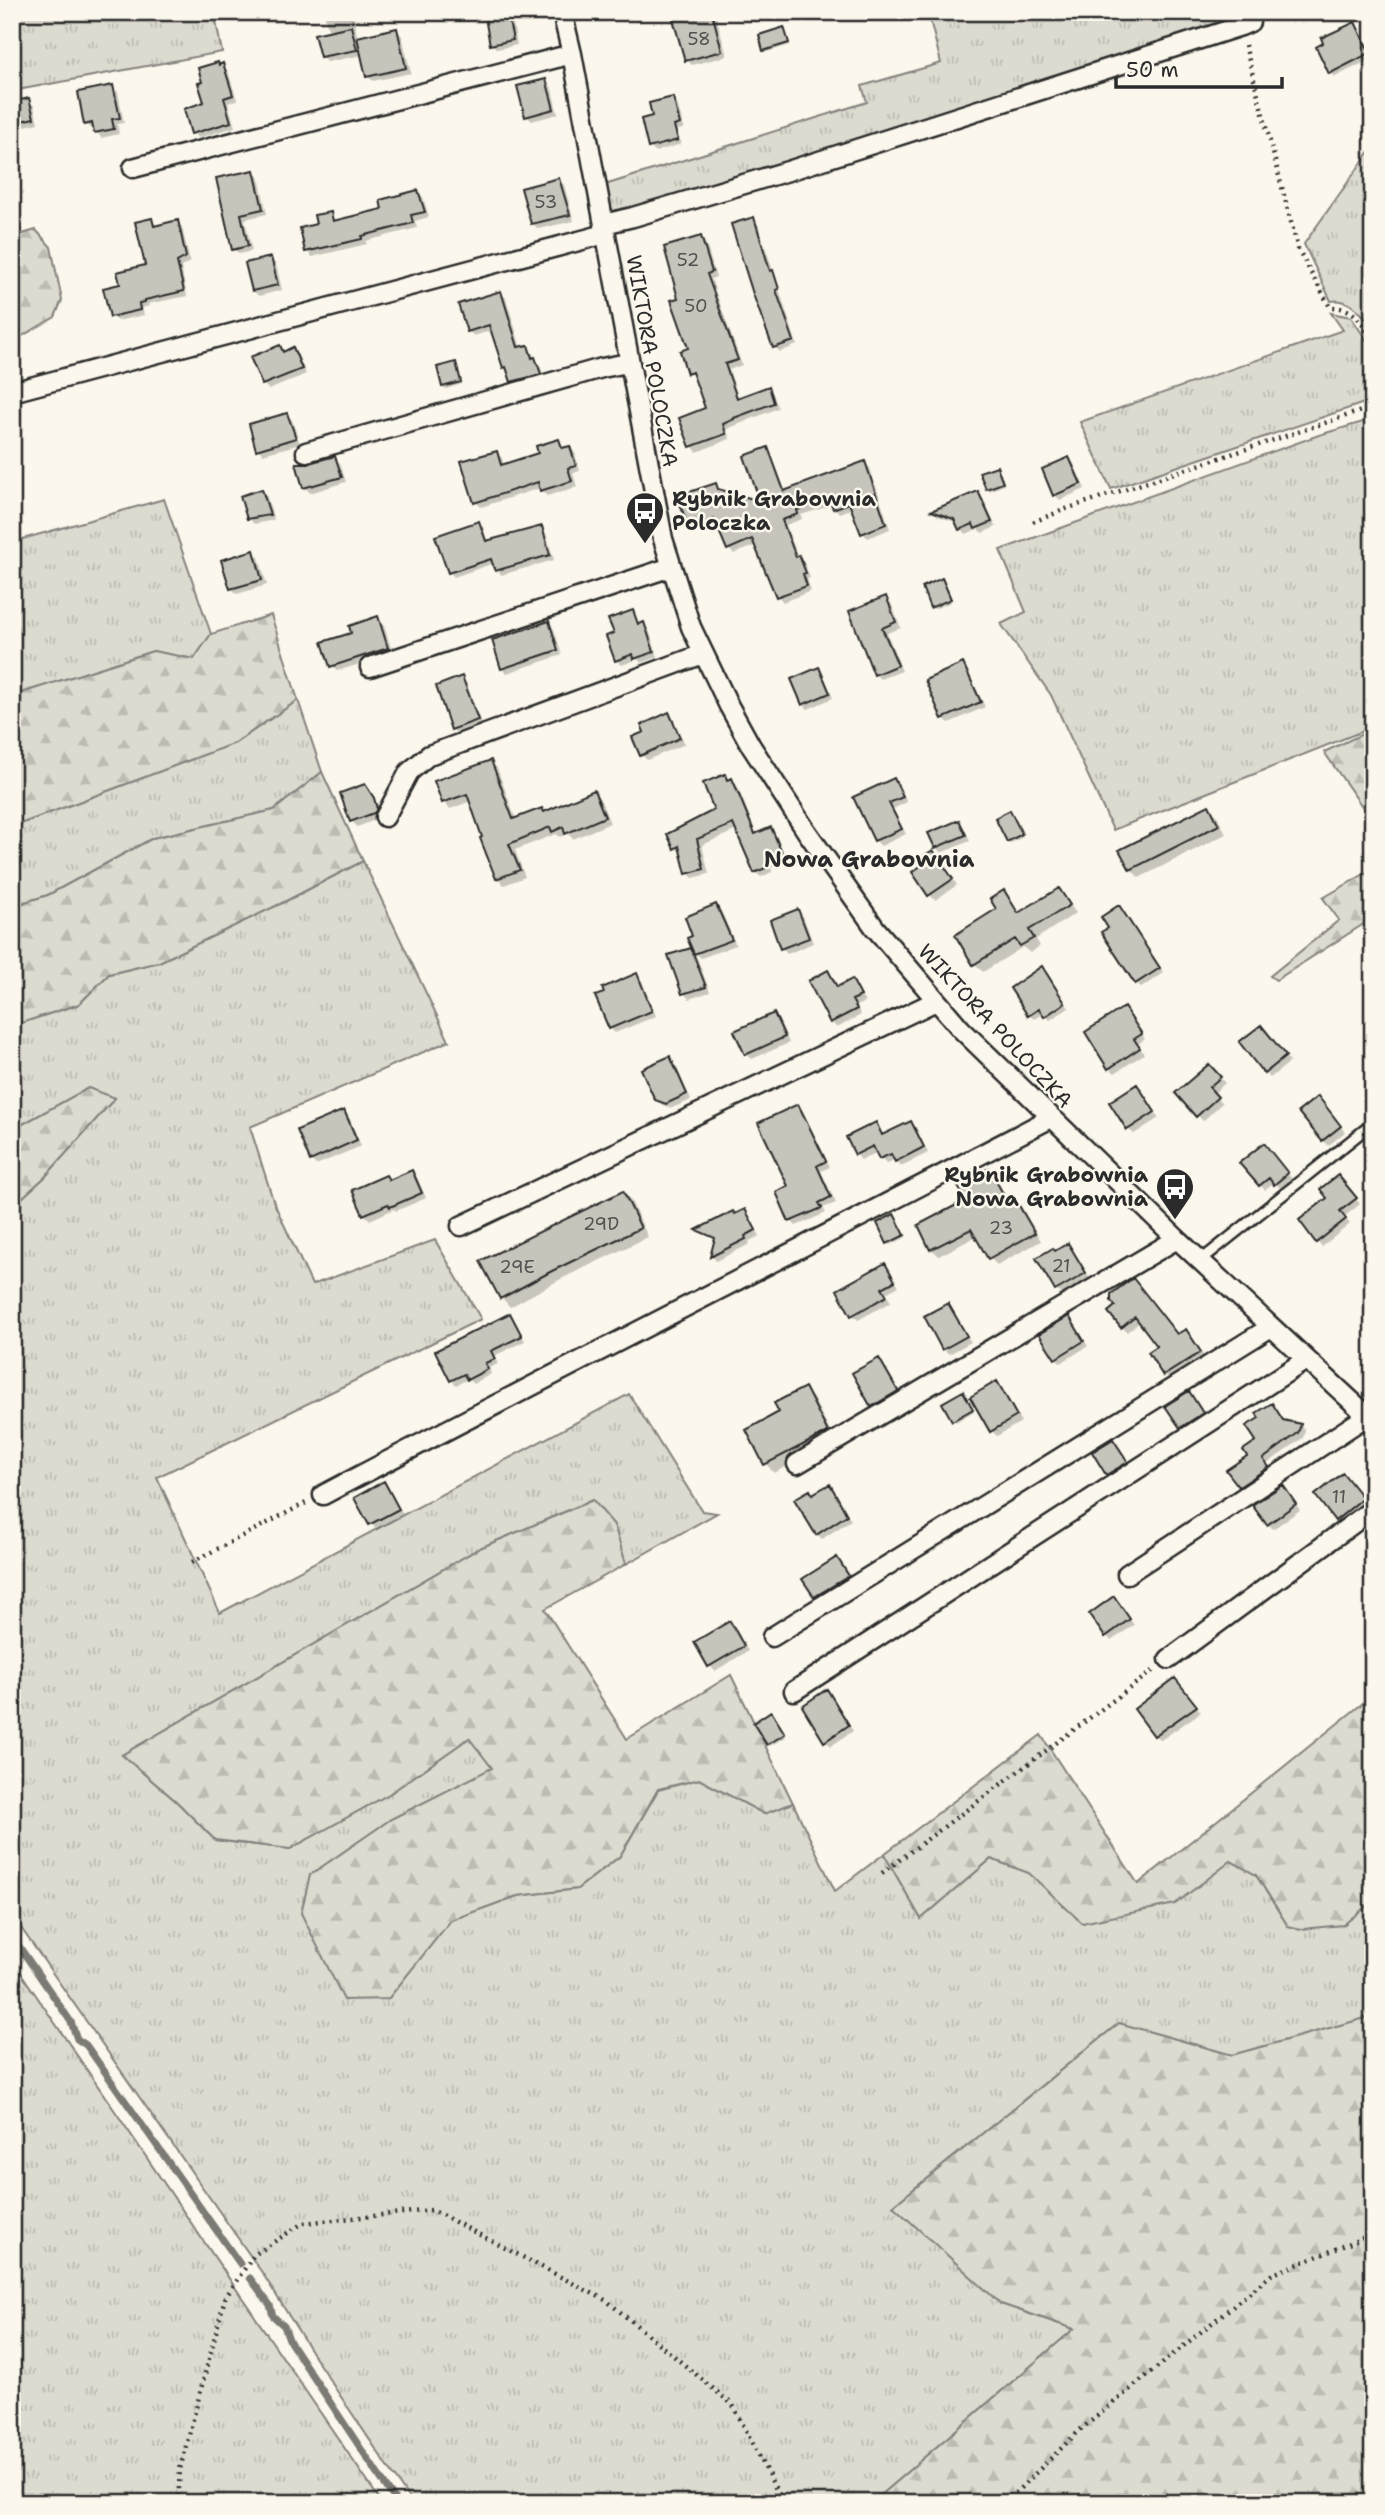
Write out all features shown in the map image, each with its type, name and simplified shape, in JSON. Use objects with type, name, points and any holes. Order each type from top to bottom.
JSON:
[{"type":"street","name":"WIKTORA POLOCZKA","points":[[562,12],[605,229],[656,512],[671,567],[703,654],[751,746],[807,832],[875,928],[961,1029],[1200,1261],[1370,1419]]},
{"type":"street","points":[[12,392],[605,229],[633,217],[788,172],[1244,19]]},
{"type":"street","points":[[133,168],[572,54]]},
{"type":"street","points":[[306,452],[602,368],[628,363]]},
{"type":"street","points":[[370,667],[671,567]]},
{"type":"street","points":[[385,817],[409,772],[429,755],[703,654]]},
{"type":"street","points":[[461,1226],[936,1001]]},
{"type":"street","points":[[323,1494],[558,1371],[774,1264],[1051,1118]]},
{"type":"street","points":[[797,1464],[1177,1239]]},
{"type":"street","points":[[772,1637],[1270,1327]]},
{"type":"street","points":[[794,1691],[1306,1360]]},
{"type":"street","points":[[1127,1574],[1370,1419]]},
{"type":"street","points":[[1169,1659],[1373,1509]]},
{"type":"lane","points":[[1200,1261],[1373,1123]]},
{"type":"path","points":[[1244,19],[1298,248],[1330,307],[1349,309],[1373,340]]},
{"type":"path","points":[[1033,523],[1066,509],[1373,407]]},
{"type":"path","points":[[192,1562],[323,1494]]},
{"type":"path","points":[[882,1873],[1169,1659]]},
{"type":"path","points":[[178,2503],[180,2469],[225,2298],[254,2255],[303,2222],[432,2210],[607,2301],[733,2405],[783,2503]]},
{"type":"path","points":[[1006,2503],[1080,2430],[1271,2275],[1368,2236],[1373,2226]]},
{"type":"green space","points":[[12,12],[214,12],[222,52],[12,91]]},
{"type":"green space","points":[[928,12],[1234,12],[1226,25],[644,210],[613,214],[605,185],[867,102],[862,86],[941,63]]},
{"type":"green space","points":[[1373,147],[1373,326],[1349,304],[1331,301],[1304,244]]},
{"type":"green space","points":[[36,230],[51,247],[62,300],[55,317],[17,339],[12,338],[12,237]]},
{"type":"green space","points":[[1331,313],[1351,317],[1373,350],[1373,400],[1111,489],[1080,422],[1343,330]]},
{"type":"green space","points":[[1373,419],[1373,727],[1113,830],[1051,695],[1001,624],[1026,612],[1000,550],[1319,435]]},
{"type":"green space","points":[[164,499],[211,634],[194,659],[153,651],[12,696],[12,542]]},
{"type":"green space","points":[[271,615],[298,700],[235,743],[12,827],[12,696],[153,651],[194,659],[211,634]]},
{"type":"green space","points":[[298,700],[322,772],[274,810],[153,838],[48,895],[12,906],[12,827],[235,743]]},
{"type":"green space","points":[[1373,729],[1373,822],[1324,752]]},
{"type":"green space","points":[[322,772],[363,861],[159,962],[109,974],[79,1004],[12,1026],[12,906],[48,895],[153,838],[274,810]]},
{"type":"green space","points":[[363,861],[449,1041],[250,1127],[274,1203],[312,1285],[435,1240],[481,1319],[157,1477],[220,1613],[629,1394],[702,1511],[717,1513],[626,1564],[614,1525],[592,1500],[480,1548],[122,1755],[176,1801],[215,1840],[290,1849],[389,1794],[469,1738],[493,1768],[391,1819],[310,1875],[388,1999],[451,1920],[517,1896],[577,1889],[620,1856],[658,1790],[699,1779],[764,1814],[793,1803],[835,1891],[884,1854],[921,1919],[991,1859],[1029,1873],[1083,1923],[1231,1861],[1256,1875],[1288,1926],[1343,1925],[1372,1901],[1373,2016],[1232,2055],[1119,2023],[894,2205],[1001,2304],[1074,2329],[871,2503],[412,2503],[319,2364],[263,2274],[12,1915],[12,1207],[45,1177],[115,1098],[88,1088],[12,1130],[12,1026],[79,1004],[109,974],[159,962]]},
{"type":"green space","points":[[1373,869],[1373,918],[1276,980],[1270,976],[1339,920],[1323,898]]},
{"type":"green space","points":[[88,1088],[115,1098],[45,1177],[12,1207],[12,1130]]},
{"type":"green space","points":[[593,1500],[614,1525],[626,1564],[545,1609],[627,1739],[731,1675],[793,1803],[764,1814],[699,1779],[658,1789],[620,1856],[577,1889],[517,1896],[451,1920],[388,1999],[344,2000],[301,1913],[310,1875],[391,1819],[492,1768],[469,1738],[389,1794],[290,1849],[215,1840],[176,1801],[122,1755],[480,1548]]},
{"type":"green space","points":[[1373,1695],[1373,1901],[1343,1925],[1301,1929],[1288,1926],[1256,1875],[1231,1861],[1175,1904],[1082,1923],[1029,1873],[991,1859],[921,1919],[884,1854],[1041,1735],[1138,1884]]},
{"type":"green space","points":[[12,1960],[382,2503],[12,2503]]},
{"type":"green space","points":[[1373,2016],[1373,2503],[871,2503],[1074,2329],[1001,2304],[893,2206],[1119,2023],[1232,2055]]},
{"type":"building","points":[[484,12],[507,12],[513,40],[490,45]]},
{"type":"building","points":[[671,12],[712,12],[722,51],[685,61]]},
{"type":"building","points":[[1355,22],[1370,53],[1329,74],[1316,47],[1323,43],[1321,38]]},
{"type":"building","points":[[351,26],[357,50],[320,57],[314,34]]},
{"type":"building","points":[[784,27],[789,43],[763,51],[759,35]]},
{"type":"building","points":[[397,28],[406,68],[366,77],[357,37]]},
{"type":"building","points":[[218,62],[219,65],[223,63],[233,95],[224,98],[231,122],[191,134],[184,109],[204,102],[198,83],[202,82],[198,68]]},
{"type":"building","points":[[546,79],[554,109],[525,117],[517,86]]},
{"type":"building","points":[[113,85],[120,118],[112,119],[114,129],[94,133],[92,123],[84,125],[78,92]]},
{"type":"building","points":[[673,97],[680,124],[674,126],[678,140],[648,148],[641,119],[652,116],[649,103]]},
{"type":"building","points":[[29,98],[34,118],[12,123],[12,102]]},
{"type":"building","points":[[254,170],[263,209],[241,214],[248,246],[232,250],[216,178]]},
{"type":"building","points":[[559,178],[570,215],[531,224],[521,188]]},
{"type":"building","points":[[418,190],[425,212],[411,215],[413,223],[362,236],[362,239],[305,252],[300,228],[316,224],[314,215],[331,212],[333,221],[382,209],[380,200]]},
{"type":"building","points":[[754,217],[794,341],[773,348],[731,224]]},
{"type":"building","points":[[152,218],[154,226],[178,220],[186,257],[177,262],[184,291],[145,300],[139,303],[140,310],[110,317],[103,288],[120,284],[117,272],[145,265],[135,222]]},
{"type":"building","points":[[701,236],[712,272],[707,274],[738,360],[725,364],[737,398],[769,386],[774,403],[734,418],[723,424],[726,434],[690,447],[679,418],[705,408],[692,372],[687,374],[680,351],[688,348],[671,300],[678,298],[664,247]]},
{"type":"building","points":[[271,257],[278,285],[252,291],[245,263]]},
{"type":"building","points":[[501,291],[518,347],[528,345],[541,374],[511,382],[506,367],[503,368],[489,325],[467,332],[458,304]]},
{"type":"building","points":[[280,345],[283,352],[293,347],[302,369],[262,385],[250,357]]},
{"type":"building","points":[[456,362],[461,382],[442,387],[437,367]]},
{"type":"building","points":[[287,413],[296,438],[256,450],[249,424]]},
{"type":"building","points":[[559,439],[562,448],[570,446],[576,466],[568,468],[572,481],[540,491],[538,482],[474,503],[461,461],[497,451],[501,465],[538,453],[536,446]]},
{"type":"building","points":[[768,447],[784,491],[865,461],[886,524],[861,534],[849,503],[833,509],[830,500],[797,510],[798,514],[782,520],[796,557],[799,555],[806,573],[803,574],[807,586],[776,597],[752,539],[727,550],[714,519],[689,529],[677,496],[716,483],[718,489],[760,501],[744,456]]},
{"type":"building","points":[[335,456],[342,477],[303,488],[296,463],[309,463]]},
{"type":"building","points":[[1069,457],[1081,484],[1053,496],[1042,469]]},
{"type":"building","points":[[997,466],[1003,483],[986,489],[979,472]]},
{"type":"building","points":[[262,489],[270,515],[247,519],[240,496]]},
{"type":"building","points":[[978,491],[992,522],[975,529],[973,524],[959,530],[954,519],[931,511]]},
{"type":"building","points":[[479,521],[486,541],[542,526],[550,555],[495,571],[491,559],[448,573],[435,536]]},
{"type":"building","points":[[254,550],[262,580],[230,589],[221,560]]},
{"type":"building","points":[[942,578],[951,599],[930,608],[922,587]]},
{"type":"building","points":[[886,596],[896,622],[882,628],[898,665],[874,675],[849,611]]},
{"type":"building","points":[[633,610],[638,624],[644,622],[654,652],[634,659],[633,654],[615,661],[606,636],[614,633],[608,619]]},
{"type":"building","points":[[378,616],[388,648],[330,667],[322,642],[351,633],[349,626]]},
{"type":"building","points":[[549,621],[558,650],[501,669],[492,640]]},
{"type":"building","points":[[963,663],[981,702],[942,719],[925,680]]},
{"type":"building","points":[[819,667],[830,693],[802,705],[791,679]]},
{"type":"building","points":[[462,676],[478,720],[451,730],[436,686]]},
{"type":"building","points":[[669,712],[680,738],[640,756],[632,737],[644,732],[641,725]]},
{"type":"building","points":[[491,760],[513,819],[542,808],[544,812],[594,790],[605,817],[565,834],[563,827],[552,832],[550,827],[509,844],[520,870],[496,879],[467,794],[442,803],[434,781]]},
{"type":"building","points":[[725,774],[727,780],[732,778],[755,834],[771,827],[783,855],[766,862],[768,867],[754,873],[733,824],[697,839],[704,869],[686,874],[679,846],[674,849],[667,834],[714,810],[703,783]]},
{"type":"building","points":[[894,778],[903,797],[889,803],[902,829],[874,841],[853,797]]},
{"type":"building","points":[[365,784],[377,809],[374,813],[350,822],[340,793]]},
{"type":"building","points":[[1209,805],[1219,825],[1130,870],[1119,850]]},
{"type":"building","points":[[1010,810],[1022,834],[1007,842],[995,818]]},
{"type":"building","points":[[959,820],[966,835],[935,848],[928,833]]},
{"type":"building","points":[[933,850],[953,879],[928,896],[912,872],[922,865],[918,859]]},
{"type":"building","points":[[1059,888],[1070,905],[1029,930],[1034,938],[1020,946],[1015,939],[973,965],[955,935],[996,909],[990,899],[1004,890],[1018,913]]},
{"type":"building","points":[[716,904],[732,940],[694,954],[687,938],[692,936],[685,917]]},
{"type":"building","points":[[1119,905],[1160,968],[1135,984],[1101,932],[1108,928],[1101,917]]},
{"type":"building","points":[[798,909],[809,938],[780,949],[770,920]]},
{"type":"building","points":[[691,948],[706,987],[682,994],[668,955]]},
{"type":"building","points":[[1042,966],[1065,1003],[1044,1017],[1039,1009],[1028,1016],[1010,988]]},
{"type":"building","points":[[828,970],[837,987],[852,979],[861,996],[852,1000],[857,1009],[830,1023],[808,981]]},
{"type":"building","points":[[637,973],[652,1011],[609,1029],[595,996],[604,993],[602,988]]},
{"type":"building","points":[[1124,1007],[1142,1034],[1134,1039],[1140,1048],[1108,1069],[1085,1032]]},
{"type":"building","points":[[774,1013],[785,1037],[745,1055],[734,1031]]},
{"type":"building","points":[[1261,1025],[1286,1056],[1264,1074],[1239,1042]]},
{"type":"building","points":[[670,1056],[687,1094],[666,1104],[655,1100],[641,1069]]},
{"type":"building","points":[[1209,1064],[1221,1077],[1209,1087],[1218,1097],[1196,1117],[1175,1093]]},
{"type":"building","points":[[1137,1084],[1155,1112],[1127,1130],[1109,1102]]},
{"type":"building","points":[[1318,1096],[1341,1126],[1322,1141],[1298,1112]]},
{"type":"building","points":[[798,1104],[826,1161],[817,1166],[831,1197],[819,1203],[822,1208],[789,1222],[776,1192],[788,1186],[758,1123]]},
{"type":"building","points":[[344,1110],[357,1140],[310,1161],[297,1130]]},
{"type":"building","points":[[911,1121],[924,1147],[895,1162],[891,1154],[879,1159],[873,1146],[855,1155],[846,1137],[876,1122],[882,1135]]},
{"type":"building","points":[[1264,1143],[1288,1173],[1274,1185],[1269,1178],[1259,1186],[1239,1163]]},
{"type":"building","points":[[989,1168],[1007,1201],[1014,1197],[1035,1233],[988,1259],[971,1229],[930,1250],[918,1225],[966,1200],[957,1185]]},
{"type":"building","points":[[412,1170],[422,1193],[363,1215],[352,1190],[386,1175],[389,1180]]},
{"type":"building","points":[[1338,1175],[1357,1198],[1340,1211],[1346,1219],[1316,1243],[1299,1220],[1327,1198],[1320,1189]]},
{"type":"building","points":[[623,1191],[641,1228],[500,1299],[480,1261]]},
{"type":"building","points":[[745,1209],[756,1230],[745,1236],[746,1239],[710,1257],[715,1238],[696,1230],[733,1211],[735,1214]]},
{"type":"building","points":[[894,1214],[905,1235],[887,1244],[877,1223]]},
{"type":"building","points":[[1068,1243],[1086,1273],[1055,1291],[1036,1258]]},
{"type":"building","points":[[885,1263],[895,1281],[882,1288],[887,1296],[851,1316],[837,1290]]},
{"type":"building","points":[[1133,1278],[1177,1334],[1186,1329],[1201,1352],[1163,1376],[1148,1352],[1157,1346],[1135,1317],[1121,1328],[1108,1312],[1115,1306],[1111,1301],[1111,1294]]},
{"type":"building","points":[[948,1303],[967,1336],[942,1350],[924,1316]]},
{"type":"building","points":[[510,1313],[522,1336],[491,1351],[495,1359],[485,1363],[488,1369],[467,1380],[464,1374],[450,1381],[435,1351]]},
{"type":"building","points":[[1069,1316],[1084,1341],[1055,1359],[1039,1334]]},
{"type":"building","points":[[879,1358],[898,1391],[871,1407],[852,1373]]},
{"type":"building","points":[[997,1381],[1017,1416],[990,1432],[970,1397]]},
{"type":"building","points":[[805,1387],[828,1432],[764,1465],[746,1430],[779,1412],[774,1403]]},
{"type":"building","points":[[963,1391],[973,1409],[952,1421],[942,1403]]},
{"type":"building","points":[[1189,1391],[1203,1413],[1180,1428],[1165,1406]]},
{"type":"building","points":[[1272,1403],[1283,1420],[1301,1424],[1298,1433],[1263,1459],[1269,1467],[1239,1487],[1226,1470],[1247,1456],[1243,1450],[1256,1441],[1246,1426],[1259,1418],[1256,1413]]},
{"type":"building","points":[[1113,1439],[1128,1462],[1106,1475],[1092,1452]]},
{"type":"building","points":[[1343,1473],[1363,1498],[1335,1521],[1315,1495]]},
{"type":"building","points":[[384,1481],[399,1509],[369,1525],[354,1498]]},
{"type":"building","points":[[830,1484],[847,1515],[816,1535],[794,1499],[810,1490],[812,1494]]},
{"type":"building","points":[[1283,1485],[1296,1504],[1267,1525],[1252,1505]]},
{"type":"building","points":[[837,1557],[849,1576],[814,1597],[802,1579]]},
{"type":"building","points":[[1114,1596],[1130,1619],[1105,1637],[1089,1614]]},
{"type":"building","points":[[730,1621],[744,1646],[708,1667],[694,1642]]},
{"type":"building","points":[[1175,1678],[1197,1706],[1154,1736],[1134,1709]]},
{"type":"building","points":[[827,1689],[849,1725],[824,1742],[802,1706]]},
{"type":"building","points":[[771,1711],[785,1734],[767,1745],[753,1723]]},
{"type":"waterway","points":[[12,1936],[71,2022],[77,2039],[86,2045],[240,2264]]},
{"type":"waterway","points":[[250,2278],[270,2305],[273,2316],[284,2326],[290,2342],[397,2503]]},
{"type":"place","name":"Rybnik Grabownia Poloczka","points":[[645,545]]},
{"type":"place","name":"Rybnik Grabownia Nowa Grabownia","points":[[1175,1221]]},
{"type":"district","name":"Nowa Grabownia","points":[[869,859]]}]
